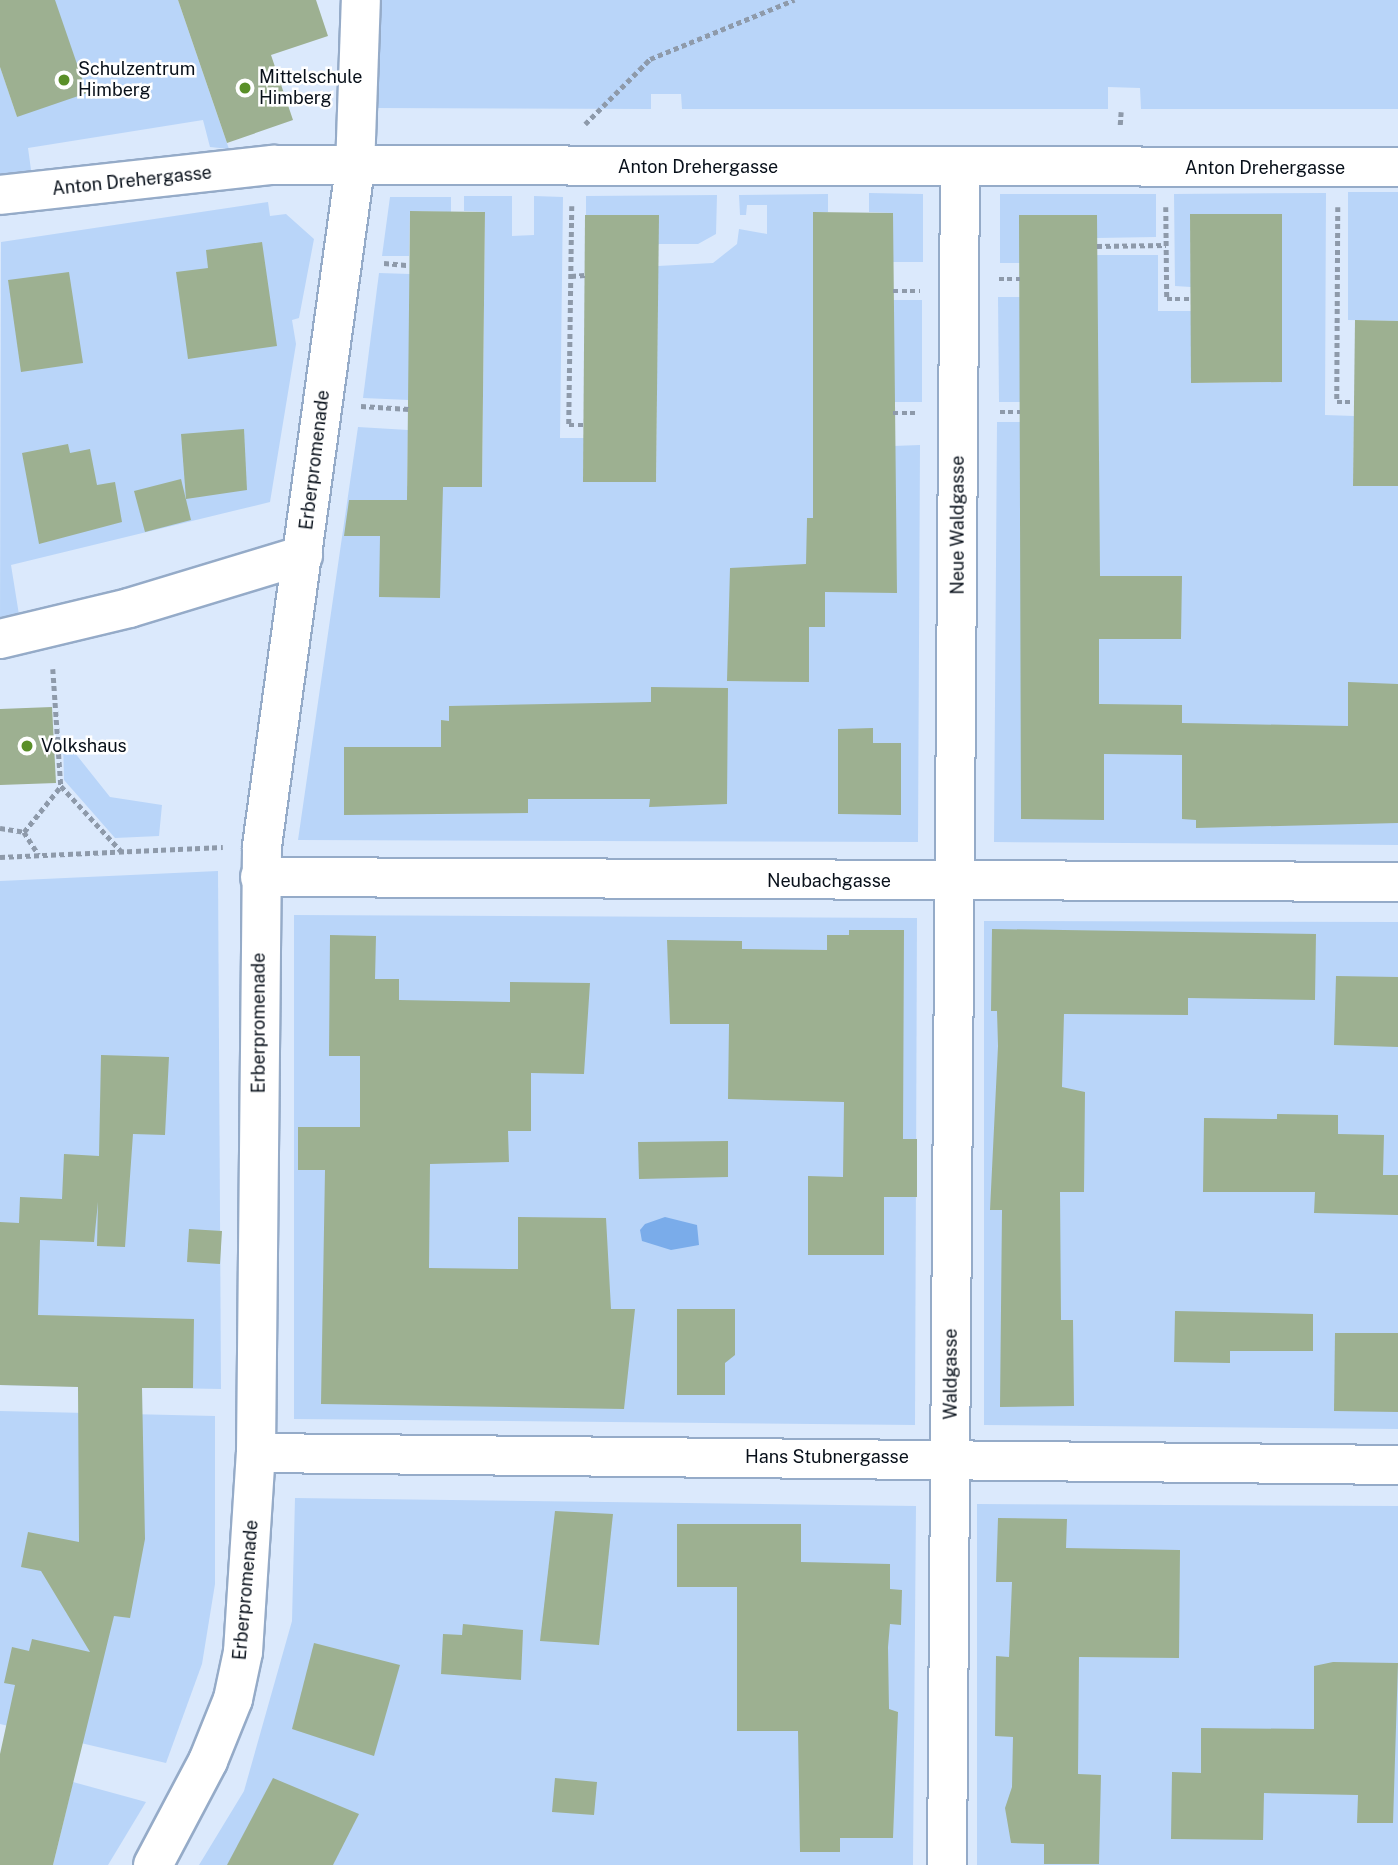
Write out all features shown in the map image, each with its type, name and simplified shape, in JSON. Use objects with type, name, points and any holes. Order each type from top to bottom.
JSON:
[{"type":"street","name":"Erberpromenade","points":[[153,1865],[204,1771],[233,1699],[243,1652],[256,1453],[261,862],[355,168],[361,0]]},
{"type":"street","name":"Anton Drehergasse","points":[[0,195],[273,165],[355,168],[1398,167]]},
{"type":"street","name":"Neue Waldgasse","points":[[955,882],[960,169]]},
{"type":"street","points":[[0,639],[303,555]]},
{"type":"street","name":"Neubachgasse","points":[[261,862],[955,882],[1398,882]]},
{"type":"street","name":"Waldgasse","points":[[947,1865],[955,882]]},
{"type":"street","name":"Hans Stubnergasse","points":[[256,1453],[950,1458],[1398,1465]]},
{"type":"path","points":[[584,425],[569,425],[571,276],[558,167],[650,59],[794,0]]},
{"type":"path","points":[[1166,168],[1167,299],[1191,299]]},
{"type":"path","points":[[1338,168],[1337,402],[1354,402]]},
{"type":"path","points":[[1097,246],[1166,245]]},
{"type":"path","points":[[571,276],[585,275]]},
{"type":"path","points":[[51,627],[61,786],[122,852]]},
{"type":"path","points":[[24,832],[61,786]]},
{"type":"path","points":[[0,828],[24,832],[40,856]]},
{"type":"path","points":[[0,857],[122,852],[261,862]]},
{"type":"shaded area","points":[[55,0],[178,0],[229,149],[210,147],[203,120],[28,148],[32,177],[0,179],[0,67],[17,117]]},
{"type":"shaded area","points":[[377,0],[1398,0],[1398,109],[1141,109],[1140,88],[1108,87],[1108,109],[682,109],[681,94],[651,94],[651,109],[374,108]]},
{"type":"shaded area","points":[[1348,192],[1398,192],[1398,321],[1348,320]]},
{"type":"shaded area","points":[[869,193],[923,194],[923,262],[893,262],[893,213],[869,212]]},
{"type":"shaded area","points":[[1326,193],[1325,415],[1354,416],[1353,486],[1398,486],[1398,845],[994,842],[997,422],[1020,422],[1097,255],[1158,255],[1158,311],[1191,311],[1191,383],[1282,382],[1282,214],[1190,214],[1191,287],[1175,286],[1174,194]]},
{"type":"shaded area","points":[[828,194],[828,212],[813,213],[813,485],[892,485],[893,446],[920,445],[918,842],[298,840],[358,427],[408,430],[407,486],[482,487],[485,212],[464,211],[464,196],[512,196],[512,236],[534,235],[534,196],[563,197],[560,438],[584,438],[583,482],[656,482],[658,266],[713,263],[737,244],[739,229],[767,234],[767,205],[747,205],[746,215],[740,215],[739,195]]},
{"type":"shaded area","points":[[1000,194],[1156,194],[1156,237],[1097,238],[1097,215],[1020,215],[1020,263],[1000,263]]},
{"type":"shaded area","points":[[717,195],[716,234],[698,244],[658,244],[586,215],[586,196]]},
{"type":"shaded area","points":[[390,197],[451,197],[451,212],[410,211],[409,256],[382,256]]},
{"type":"shaded area","points":[[268,202],[270,216],[286,214],[314,239],[299,318],[292,320],[296,344],[270,502],[11,565],[20,621],[0,627],[1,242]]},
{"type":"shaded area","points":[[379,273],[410,274],[409,400],[363,398]]},
{"type":"shaded area","points":[[998,297],[1020,297],[1020,402],[999,402]]},
{"type":"shaded area","points":[[893,300],[922,300],[922,402],[893,402]]},
{"type":"shaded area","points":[[63,738],[110,797],[162,805],[159,836],[115,838],[64,780]]},
{"type":"shaded area","points":[[218,871],[221,1389],[0,1385],[0,881]]},
{"type":"shaded area","points":[[294,915],[917,918],[915,1425],[294,1419]]},
{"type":"shaded area","points":[[984,921],[1398,922],[1398,1429],[984,1425]]},
{"type":"shaded area","points":[[0,1411],[215,1416],[215,1584],[202,1664],[166,1763],[0,1724]]},
{"type":"shaded area","points":[[295,1498],[916,1506],[913,1865],[199,1865],[244,1791],[292,1621]]},
{"type":"shaded area","points":[[977,1504],[1398,1506],[1398,1865],[977,1865]]},
{"type":"shaded area","points":[[73,1782],[146,1802],[108,1865],[53,1865]]},
{"type":"water","points":[[665,1217],[697,1225],[699,1245],[671,1250],[642,1241],[640,1230],[645,1224]]},
{"type":"building","points":[[0,0],[55,0],[87,93],[17,117],[0,67]]},
{"type":"building","name":"Mittelschule Himberg","points":[[178,0],[316,0],[328,36],[271,55],[293,120],[227,143]]},
{"type":"building","points":[[410,211],[485,212],[482,487],[443,487],[440,598],[379,597],[380,536],[344,536],[349,500],[407,500]]},
{"type":"building","points":[[813,212],[893,213],[897,593],[825,592],[825,627],[809,627],[809,682],[727,681],[730,568],[806,564],[807,518],[813,518]]},
{"type":"building","points":[[1190,214],[1282,214],[1282,382],[1191,383]]},
{"type":"building","points":[[585,215],[659,215],[656,482],[583,482]]},
{"type":"building","points":[[1019,215],[1097,215],[1100,576],[1182,576],[1181,639],[1099,639],[1099,704],[1182,705],[1182,723],[1348,726],[1348,682],[1398,684],[1398,823],[1196,828],[1196,820],[1182,819],[1182,755],[1104,754],[1104,820],[1021,819]]},
{"type":"building","points":[[262,242],[277,346],[188,359],[176,272],[208,268],[206,250]]},
{"type":"building","points":[[69,272],[83,363],[21,372],[8,280]]},
{"type":"building","points":[[1355,320],[1398,321],[1398,486],[1353,486]]},
{"type":"building","points":[[244,429],[247,490],[186,499],[181,434]]},
{"type":"building","points":[[68,444],[70,453],[90,449],[97,485],[115,482],[122,522],[39,544],[22,453]]},
{"type":"building","points":[[181,479],[191,520],[145,532],[134,491]]},
{"type":"building","points":[[651,687],[728,688],[727,804],[649,807],[650,799],[528,799],[528,813],[344,815],[344,747],[441,747],[441,720],[449,721],[449,706],[651,702]]},
{"type":"building","name":"Volkshaus","points":[[52,707],[56,783],[0,785],[0,709]]},
{"type":"building","points":[[873,728],[873,743],[901,743],[901,815],[838,814],[838,729]]},
{"type":"building","points":[[992,929],[1316,934],[1315,1000],[1188,998],[1188,1015],[1064,1014],[1062,1087],[1085,1092],[1084,1192],[1060,1192],[1061,1320],[1073,1320],[1074,1406],[1000,1407],[1002,1210],[990,1210],[998,1046],[997,1011],[991,1011]]},
{"type":"building","points":[[849,930],[904,930],[903,1139],[917,1139],[917,1197],[884,1197],[884,1255],[808,1255],[808,1176],[843,1177],[844,1102],[728,1099],[729,1024],[670,1024],[667,940],[742,941],[742,949],[827,950],[827,935],[849,935]]},
{"type":"building","points":[[330,935],[376,936],[375,979],[399,979],[399,1000],[510,1002],[510,982],[590,983],[584,1074],[531,1073],[531,1131],[508,1131],[509,1162],[430,1164],[429,1268],[518,1269],[518,1217],[606,1218],[611,1309],[635,1309],[624,1409],[321,1404],[325,1170],[298,1170],[298,1127],[360,1127],[360,1056],[329,1056]]},
{"type":"building","points":[[1336,976],[1398,977],[1398,1047],[1334,1045]]},
{"type":"building","points":[[101,1055],[169,1057],[165,1135],[133,1134],[125,1247],[97,1246],[98,1202],[94,1242],[40,1240],[38,1315],[194,1319],[193,1388],[142,1388],[145,1539],[130,1618],[114,1616],[53,1865],[0,1865],[0,1754],[15,1685],[4,1683],[12,1647],[29,1651],[32,1639],[90,1652],[41,1571],[21,1567],[28,1532],[79,1542],[78,1387],[0,1385],[0,1222],[19,1223],[20,1197],[62,1199],[64,1154],[99,1156]]},
{"type":"building","points":[[1277,1114],[1338,1115],[1338,1134],[1384,1135],[1383,1175],[1398,1175],[1398,1215],[1314,1213],[1315,1192],[1203,1192],[1204,1118],[1277,1119]]},
{"type":"building","points":[[728,1141],[728,1177],[639,1179],[638,1142]]},
{"type":"building","points":[[189,1229],[222,1231],[220,1264],[187,1262]]},
{"type":"building","points":[[677,1309],[735,1309],[735,1355],[725,1363],[725,1395],[677,1395]]},
{"type":"building","points":[[1175,1311],[1313,1314],[1313,1351],[1230,1351],[1230,1363],[1174,1362]]},
{"type":"building","points":[[1335,1333],[1398,1333],[1398,1412],[1334,1411]]},
{"type":"building","points":[[555,1511],[613,1514],[599,1645],[540,1641]]},
{"type":"building","points":[[998,1518],[1067,1519],[1066,1548],[1180,1550],[1179,1658],[1079,1657],[1078,1774],[1101,1775],[1099,1864],[1044,1864],[1044,1844],[1011,1843],[1005,1808],[1012,1787],[1013,1737],[995,1736],[996,1656],[1009,1657],[1012,1582],[996,1582]]},
{"type":"building","points":[[677,1524],[801,1524],[801,1562],[890,1564],[890,1589],[902,1590],[901,1625],[890,1624],[888,1647],[889,1709],[898,1712],[893,1838],[840,1838],[840,1852],[800,1852],[798,1731],[737,1731],[737,1587],[677,1587]]},
{"type":"building","points":[[463,1624],[523,1630],[521,1680],[441,1674],[443,1634],[462,1635]]},
{"type":"building","points":[[314,1643],[400,1665],[374,1756],[292,1729]]},
{"type":"building","points":[[1333,1662],[1398,1663],[1393,1823],[1357,1823],[1358,1795],[1264,1793],[1263,1840],[1171,1839],[1172,1772],[1201,1773],[1201,1728],[1314,1729],[1314,1666]]},
{"type":"building","points":[[273,1778],[359,1814],[333,1865],[227,1865]]},
{"type":"building","points":[[555,1778],[597,1782],[594,1815],[552,1812]]},
{"type":"place","name":"Schulzentrum Himberg","points":[[64,80]]},
{"type":"place","name":"Mittelschule Himberg","points":[[245,88]]},
{"type":"place","name":"Volkshaus","points":[[27,746]]}]
